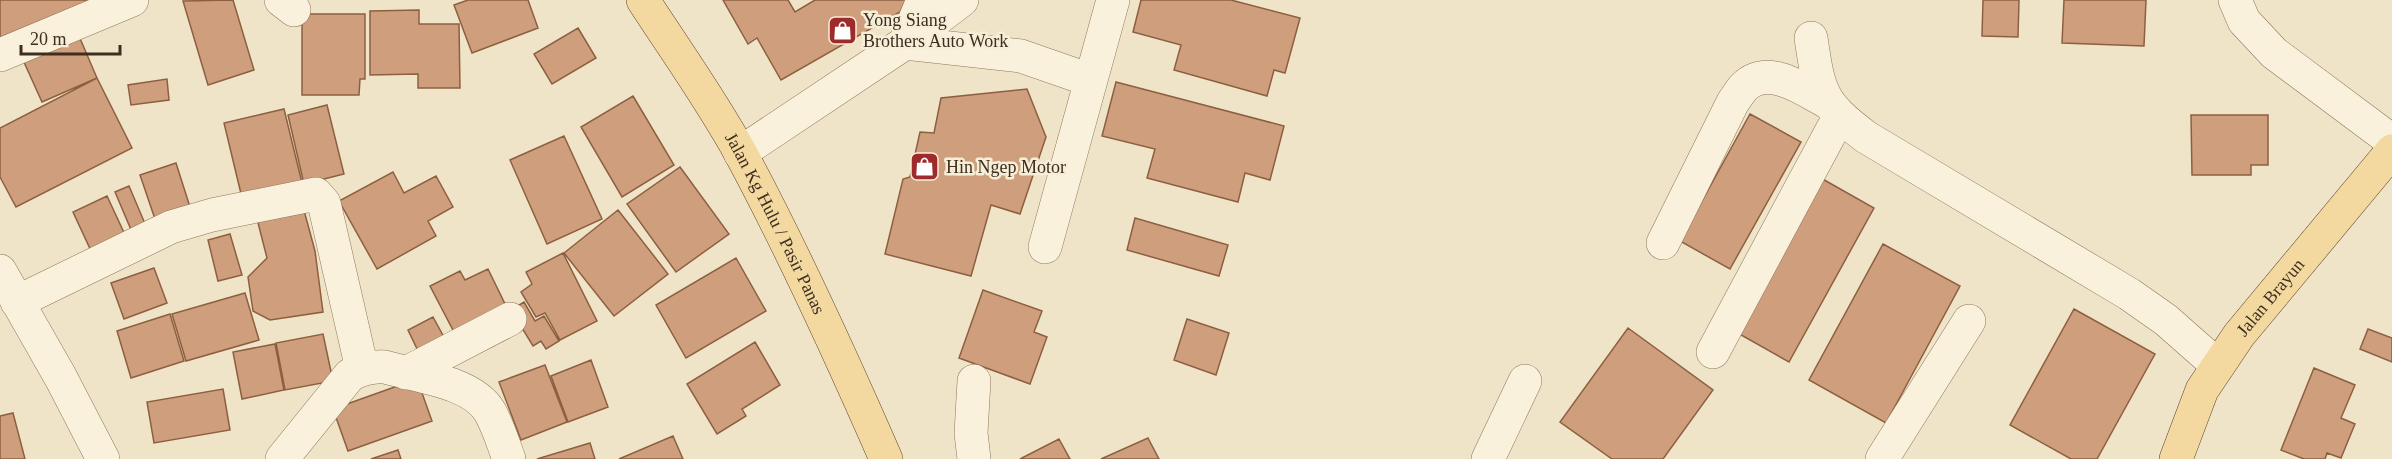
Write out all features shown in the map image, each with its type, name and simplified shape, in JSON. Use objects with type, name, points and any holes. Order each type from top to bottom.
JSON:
[{"type":"main road","name":"Jalan Kg Hulu / Pasir Panas","points":[[643,0],[740,153],[828,325],[886,459]]},
{"type":"main road","name":"Jalan Brayun","points":[[2176,459],[2202,390],[2217,365],[2239,335],[2392,151]]},
{"type":"street","points":[[0,55],[132,0]]},
{"type":"street","points":[[905,43],[923,0]]},
{"type":"street","points":[[740,153],[905,43],[962,0]]},
{"type":"street","points":[[1045,247],[1113,0]]},
{"type":"street","points":[[2235,0],[2244,21],[2274,53],[2392,141]]},
{"type":"street","points":[[1811,38],[1817,76],[1833,110]]},
{"type":"street","points":[[905,43],[1022,56],[1090,80]]},
{"type":"street","points":[[1663,243],[1733,102],[1745,86],[1758,78],[1772,76],[1790,83],[1833,110],[1866,137],[2129,294],[2166,320],[2217,365]]},
{"type":"street","points":[[1713,352],[1833,110]]},
{"type":"street","points":[[17,302],[171,226],[212,215],[316,195],[324,203],[362,369]]},
{"type":"street","points":[[0,271],[61,378],[103,459]]},
{"type":"street","points":[[406,373],[510,319]]},
{"type":"street","points":[[1882,459],[1969,321]]},
{"type":"street","points":[[282,459],[350,375],[362,369],[385,367],[464,389],[478,397],[489,410],[509,459]]},
{"type":"street","points":[[974,381],[970,433],[974,459]]},
{"type":"street","points":[[1488,459],[1525,381]]},
{"type":"building","points":[[0,0],[93,0],[0,38]]},
{"type":"building","points":[[233,0],[254,70],[208,85],[183,1]]},
{"type":"building","points":[[468,0],[528,0],[538,28],[472,53],[454,5]]},
{"type":"building","points":[[723,0],[788,0],[795,12],[815,0],[906,0],[900,12],[781,80],[757,38],[748,44]]},
{"type":"building","points":[[1141,0],[1231,0],[1300,18],[1285,73],[1274,70],[1267,96],[1174,70],[1181,45],[1133,32]]},
{"type":"building","points":[[1983,0],[2019,0],[2018,37],[1982,36]]},
{"type":"building","points":[[2064,0],[2146,0],[2144,46],[2062,43]]},
{"type":"building","points":[[419,10],[419,24],[459,24],[460,88],[418,88],[418,74],[370,75],[370,11]]},
{"type":"building","points":[[302,14],[365,14],[365,79],[360,79],[359,95],[302,95]]},
{"type":"building","points":[[578,28],[596,58],[552,84],[534,54]]},
{"type":"building","points":[[79,36],[97,78],[42,102],[23,60]]},
{"type":"building","points":[[97,78],[132,148],[16,207],[0,177],[0,128]]},
{"type":"building","points":[[167,79],[169,100],[131,105],[128,85]]},
{"type":"building","points":[[1116,82],[1284,126],[1270,180],[1245,173],[1238,202],[1147,178],[1155,149],[1102,136]]},
{"type":"building","points":[[1027,89],[1046,137],[1020,214],[991,205],[971,276],[885,254],[903,179],[910,177],[920,132],[934,133],[941,98]]},
{"type":"building","points":[[633,96],[674,165],[622,197],[581,127]]},
{"type":"building","points":[[327,105],[344,174],[304,184],[288,115]]},
{"type":"building","points":[[284,109],[303,187],[243,202],[224,123]]},
{"type":"building","points":[[1750,114],[1801,142],[1730,269],[1680,241]]},
{"type":"building","points":[[2191,115],[2268,115],[2268,165],[2251,165],[2251,175],[2192,175]]},
{"type":"building","points":[[564,136],[602,219],[547,244],[510,160]]},
{"type":"building","points":[[176,163],[190,207],[155,219],[140,175]]},
{"type":"building","points":[[680,167],[729,234],[676,272],[627,204]]},
{"type":"building","points":[[393,172],[404,193],[436,176],[453,207],[428,221],[436,236],[377,269],[339,201]]},
{"type":"building","points":[[1819,177],[1874,208],[1789,362],[1734,331]]},
{"type":"building","points":[[129,186],[146,226],[132,232],[115,192]]},
{"type":"building","points":[[107,196],[126,237],[92,253],[73,212]]},
{"type":"building","points":[[302,203],[315,251],[323,312],[270,320],[253,311],[248,277],[267,258],[256,215]]},
{"type":"building","points":[[618,210],[668,274],[614,316],[564,253]]},
{"type":"building","points":[[1135,218],[1228,245],[1219,276],[1127,250]]},
{"type":"building","points":[[230,234],[242,275],[218,281],[208,240]]},
{"type":"building","points":[[1883,244],[1960,286],[1886,423],[1809,380]]},
{"type":"building","points":[[563,253],[597,321],[560,340],[545,313],[536,317],[521,292],[532,284],[526,272]]},
{"type":"building","points":[[736,258],[766,311],[686,358],[656,305]]},
{"type":"building","points":[[154,268],[167,303],[124,319],[111,283]]},
{"type":"building","points":[[488,269],[506,306],[454,332],[430,286],[460,271],[465,280]]},
{"type":"building","points":[[983,290],[1042,311],[1034,332],[1047,337],[1030,384],[959,358]]},
{"type":"building","points":[[245,293],[259,340],[186,361],[172,314]]},
{"type":"building","points":[[524,302],[535,321],[544,316],[559,341],[546,349],[541,341],[533,346],[511,310]]},
{"type":"building","points":[[2074,309],[2155,354],[2097,459],[2071,459],[2010,425]]},
{"type":"building","points":[[170,314],[184,361],[131,378],[117,331]]},
{"type":"building","points":[[433,317],[445,339],[419,353],[408,330]]},
{"type":"building","points":[[1187,319],[1229,333],[1216,375],[1174,360]]},
{"type":"building","points":[[1628,328],[1713,390],[1663,459],[1612,459],[1560,422]]},
{"type":"building","points":[[2368,329],[2392,338],[2392,362],[2360,349]]},
{"type":"building","points":[[323,334],[333,381],[285,390],[276,343]]},
{"type":"building","points":[[755,342],[780,385],[742,409],[746,416],[717,434],[687,384]]},
{"type":"building","points":[[275,344],[284,390],[242,399],[233,352]]},
{"type":"building","points":[[591,360],[608,407],[568,422],[551,376]]},
{"type":"building","points":[[545,365],[567,422],[521,440],[499,382]]},
{"type":"building","points":[[2314,368],[2355,385],[2341,418],[2355,424],[2341,458],[2327,453],[2325,459],[2304,459],[2281,450]]},
{"type":"building","points":[[417,379],[432,421],[348,451],[333,409]]},
{"type":"building","points":[[223,389],[230,430],[154,443],[147,402]]},
{"type":"building","points":[[13,413],[25,459],[0,459],[0,416]]},
{"type":"building","points":[[673,436],[683,459],[619,459]]},
{"type":"building","points":[[1148,438],[1159,459],[1101,459]]},
{"type":"building","points":[[1059,439],[1070,459],[1020,459]]},
{"type":"building","points":[[590,443],[595,459],[537,459]]},
{"type":"building","points":[[398,450],[401,459],[371,459]]},
{"type":"place","name":"Yong Siang Brothers Auto Work","points":[[842,30]]},
{"type":"place","name":"Hin Ngep Motor","points":[[925,167]]}]
